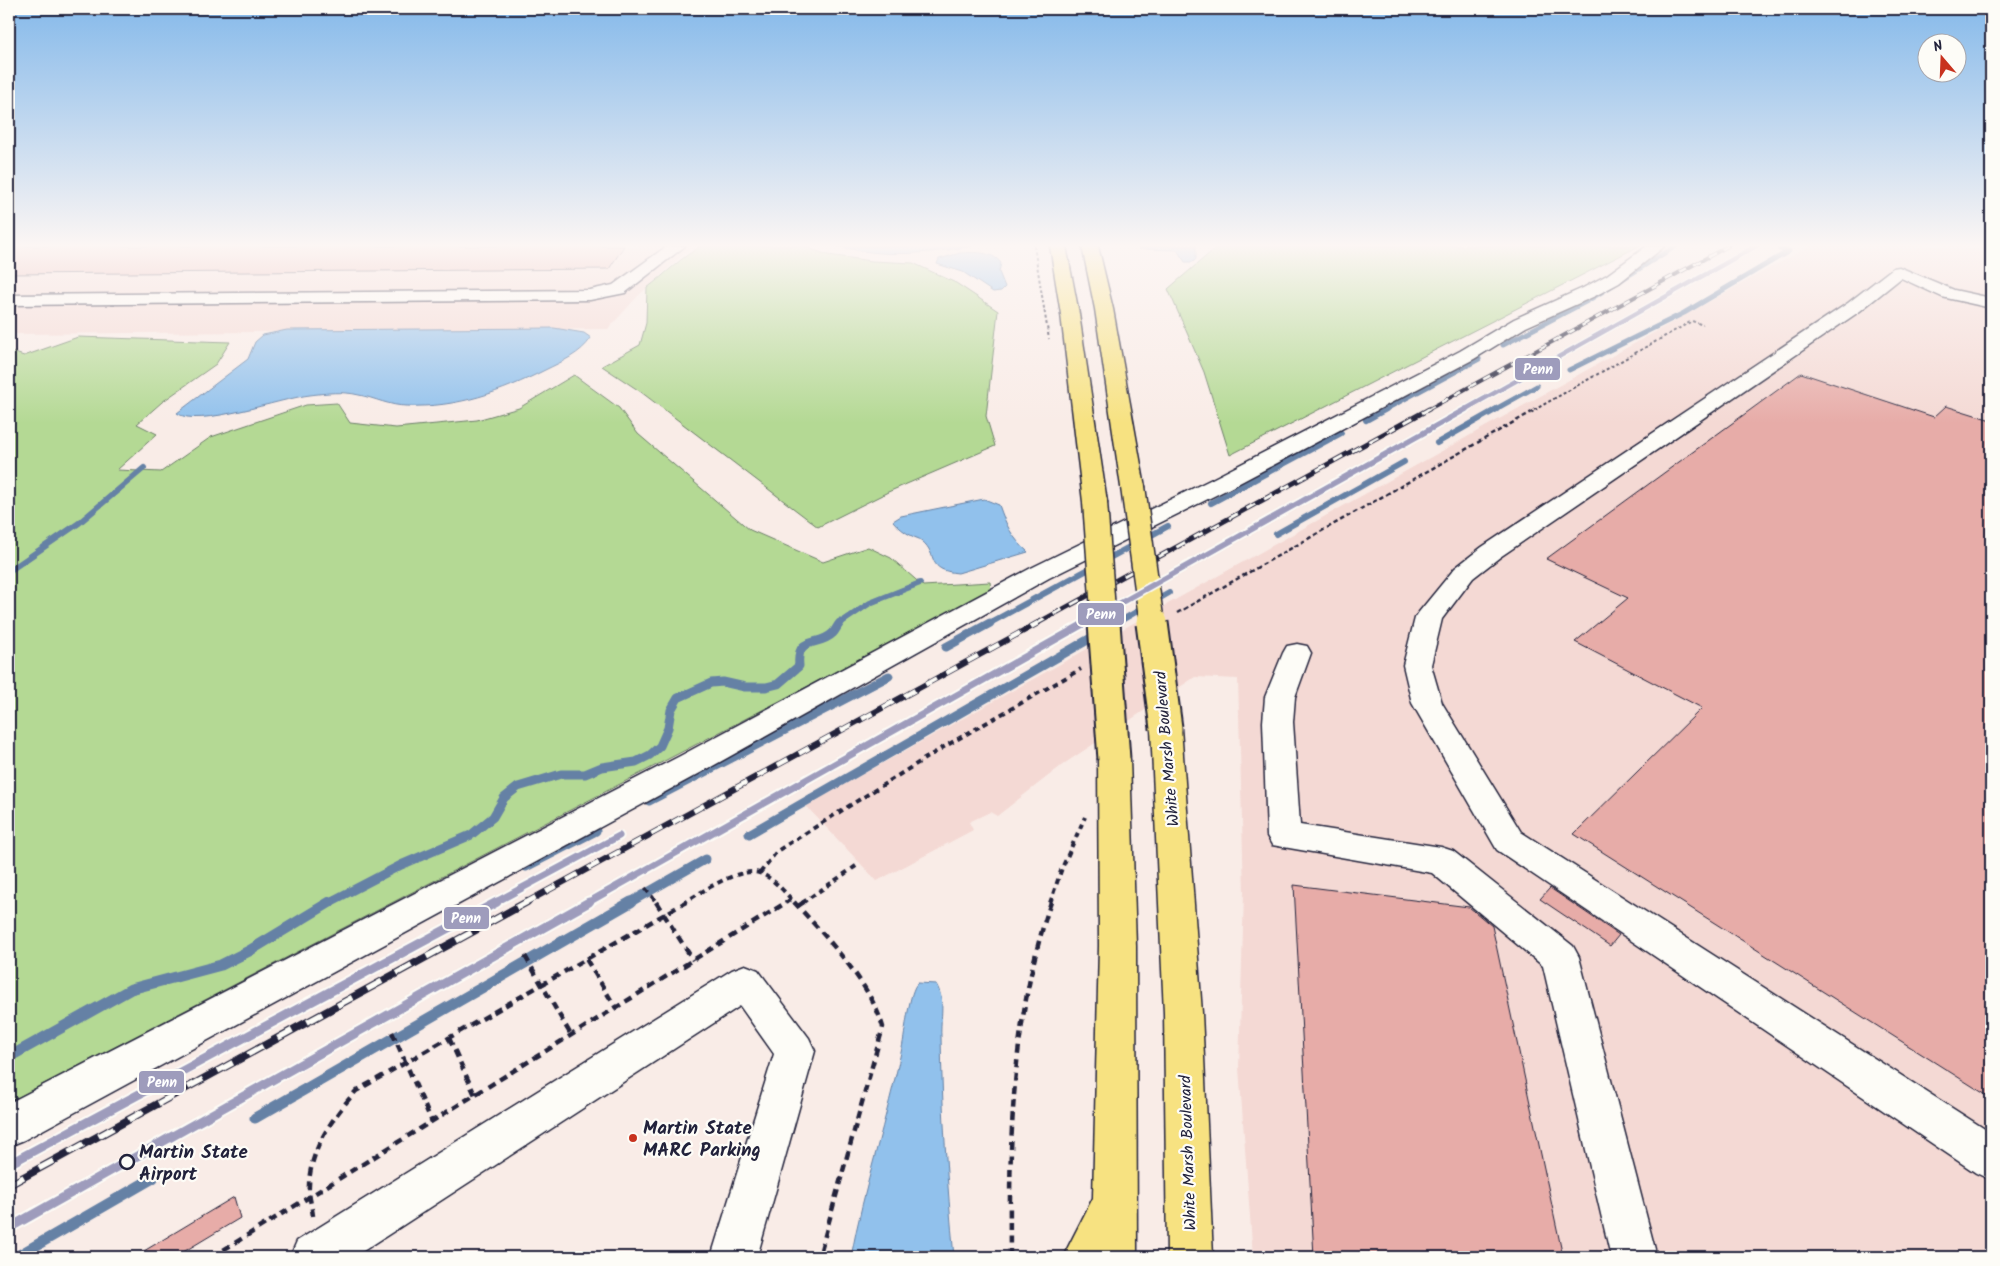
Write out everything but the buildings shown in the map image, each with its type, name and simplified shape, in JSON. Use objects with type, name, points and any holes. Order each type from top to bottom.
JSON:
[{"type":"main road","points":[[1068,305],[1094,502],[1114,759],[1117,836],[1118,990],[1114,1257]]},
{"type":"main road","name":"White Marsh Boulevard","points":[[1103,305],[1133,488],[1166,728],[1183,1013],[1190,1257]]},
{"type":"main road","points":[[1086,1257],[1115,1202]]},
{"type":"lane","points":[[9,1125],[691,764],[1040,572],[1237,474],[1467,354],[1520,323],[1560,305]]},
{"type":"lane","points":[[1856,305],[1490,552],[1464,573],[1428,618],[1417,665],[1427,703],[1463,767],[1509,841],[1991,1158]]},
{"type":"lane","points":[[1297,653],[1280,697],[1278,722],[1284,836],[1442,861],[1560,957],[1634,1257]]},
{"type":"lane","points":[[313,1257],[745,982],[795,1052],[734,1257]]},
{"type":"path","points":[[1176,614],[1692,321],[1703,325]]},
{"type":"path","points":[[760,873],[777,851],[942,748],[1089,664]]},
{"type":"path","points":[[1010,1257],[1013,1111],[1018,1056],[1027,994],[1037,947],[1067,852],[1088,812]]},
{"type":"path","points":[[798,906],[859,864]]},
{"type":"path","points":[[645,888],[693,960]]},
{"type":"path","points":[[212,1257],[792,899]]},
{"type":"path","points":[[525,956],[571,1035]]},
{"type":"path","points":[[586,959],[616,1008]]},
{"type":"path","points":[[392,1032],[432,1122]]},
{"type":"path","points":[[449,1038],[475,1095]]},
{"type":"shaded area","points":[[9,305],[630,305],[608,329],[9,334]]},
{"type":"shaded area","points":[[1703,305],[1991,305],[1991,1257],[1253,1257],[1239,1068],[1244,892],[1238,679],[1195,677],[1065,763],[997,816],[990,812],[969,822],[973,830],[877,881],[806,806]]},
{"type":"green space","points":[[647,305],[989,305],[998,311],[986,416],[995,446],[888,492],[818,527],[641,392],[602,366],[640,345],[646,323]]},
{"type":"green space","points":[[1175,305],[1523,305],[1230,455],[1204,372]]},
{"type":"green space","points":[[78,337],[230,342],[216,364],[162,402],[137,424],[157,434],[117,470],[161,472],[211,437],[306,405],[337,403],[350,423],[396,428],[477,420],[519,408],[574,375],[619,408],[638,434],[750,530],[823,562],[868,547],[891,558],[923,586],[990,582],[991,591],[9,1102],[9,351],[24,356]]},
{"type":"water","points":[[554,328],[584,333],[591,338],[582,349],[558,364],[495,392],[461,401],[425,406],[401,406],[365,396],[334,393],[297,397],[220,415],[187,417],[177,413],[248,359],[255,342],[263,335],[287,330]]},
{"type":"water","points":[[984,499],[999,505],[1010,531],[1028,552],[958,573],[948,571],[941,569],[937,565],[927,546],[920,539],[904,531],[893,521],[901,516]]},
{"type":"water","points":[[918,983],[936,984],[942,1003],[941,1036],[944,1119],[954,1257],[851,1257],[862,1205],[896,1074],[912,994]]},
{"type":"waterway","points":[[1503,345],[1579,305]]},
{"type":"waterway","points":[[1569,370],[1697,305]]},
{"type":"waterway","points":[[1384,410],[1479,359]]},
{"type":"waterway","points":[[1494,410],[1537,386]]},
{"type":"waterway","points":[[1366,420],[1386,409]]},
{"type":"waterway","points":[[1437,443],[1497,409]]},
{"type":"waterway","points":[[1211,503],[1341,433]]},
{"type":"waterway","points":[[1276,534],[1404,462]]},
{"type":"waterway","points":[[9,571],[79,523],[144,468]]},
{"type":"waterway","points":[[988,624],[1168,526]]},
{"type":"waterway","points":[[840,624],[870,603],[920,583]]},
{"type":"waterway","points":[[1115,624],[1169,593]]},
{"type":"waterway","points":[[946,647],[990,623]]},
{"type":"waterway","points":[[1112,626],[1117,623]]},
{"type":"waterway","points":[[328,903],[401,865],[471,835],[493,817],[504,798],[518,787],[561,774],[585,774],[602,767],[636,762],[650,755],[660,746],[668,728],[671,710],[678,698],[711,683],[723,682],[745,687],[766,687],[778,684],[799,666],[799,656],[804,645],[827,637],[833,633],[840,624]]},
{"type":"waterway","points":[[749,834],[1098,634]]},
{"type":"waterway","points":[[649,801],[889,676]]},
{"type":"waterway","points":[[526,867],[596,831]]},
{"type":"waterway","points":[[629,903],[706,859]]},
{"type":"waterway","points":[[9,1057],[131,989],[221,965],[249,951],[330,902]]},
{"type":"waterway","points":[[255,1118],[631,902]]},
{"type":"waterway","points":[[16,1257],[153,1178]]},
{"type":"railway","points":[[1427,410],[1620,305]]},
{"type":"railway","points":[[1036,624],[1429,409]]},
{"type":"railway","points":[[525,903],[1038,623]]},
{"type":"railway","points":[[9,1185],[527,902]]},
{"type":"transit line","name":"Penn","points":[[9,1228],[1651,305]]},
{"type":"transit line","name":"Penn","points":[[9,1164],[619,836]]},
{"type":"place","name":"Martin State MARC Parking","points":[[633,1138]]},
{"type":"place","name":"Martin State Airport","points":[[127,1162]]}]
